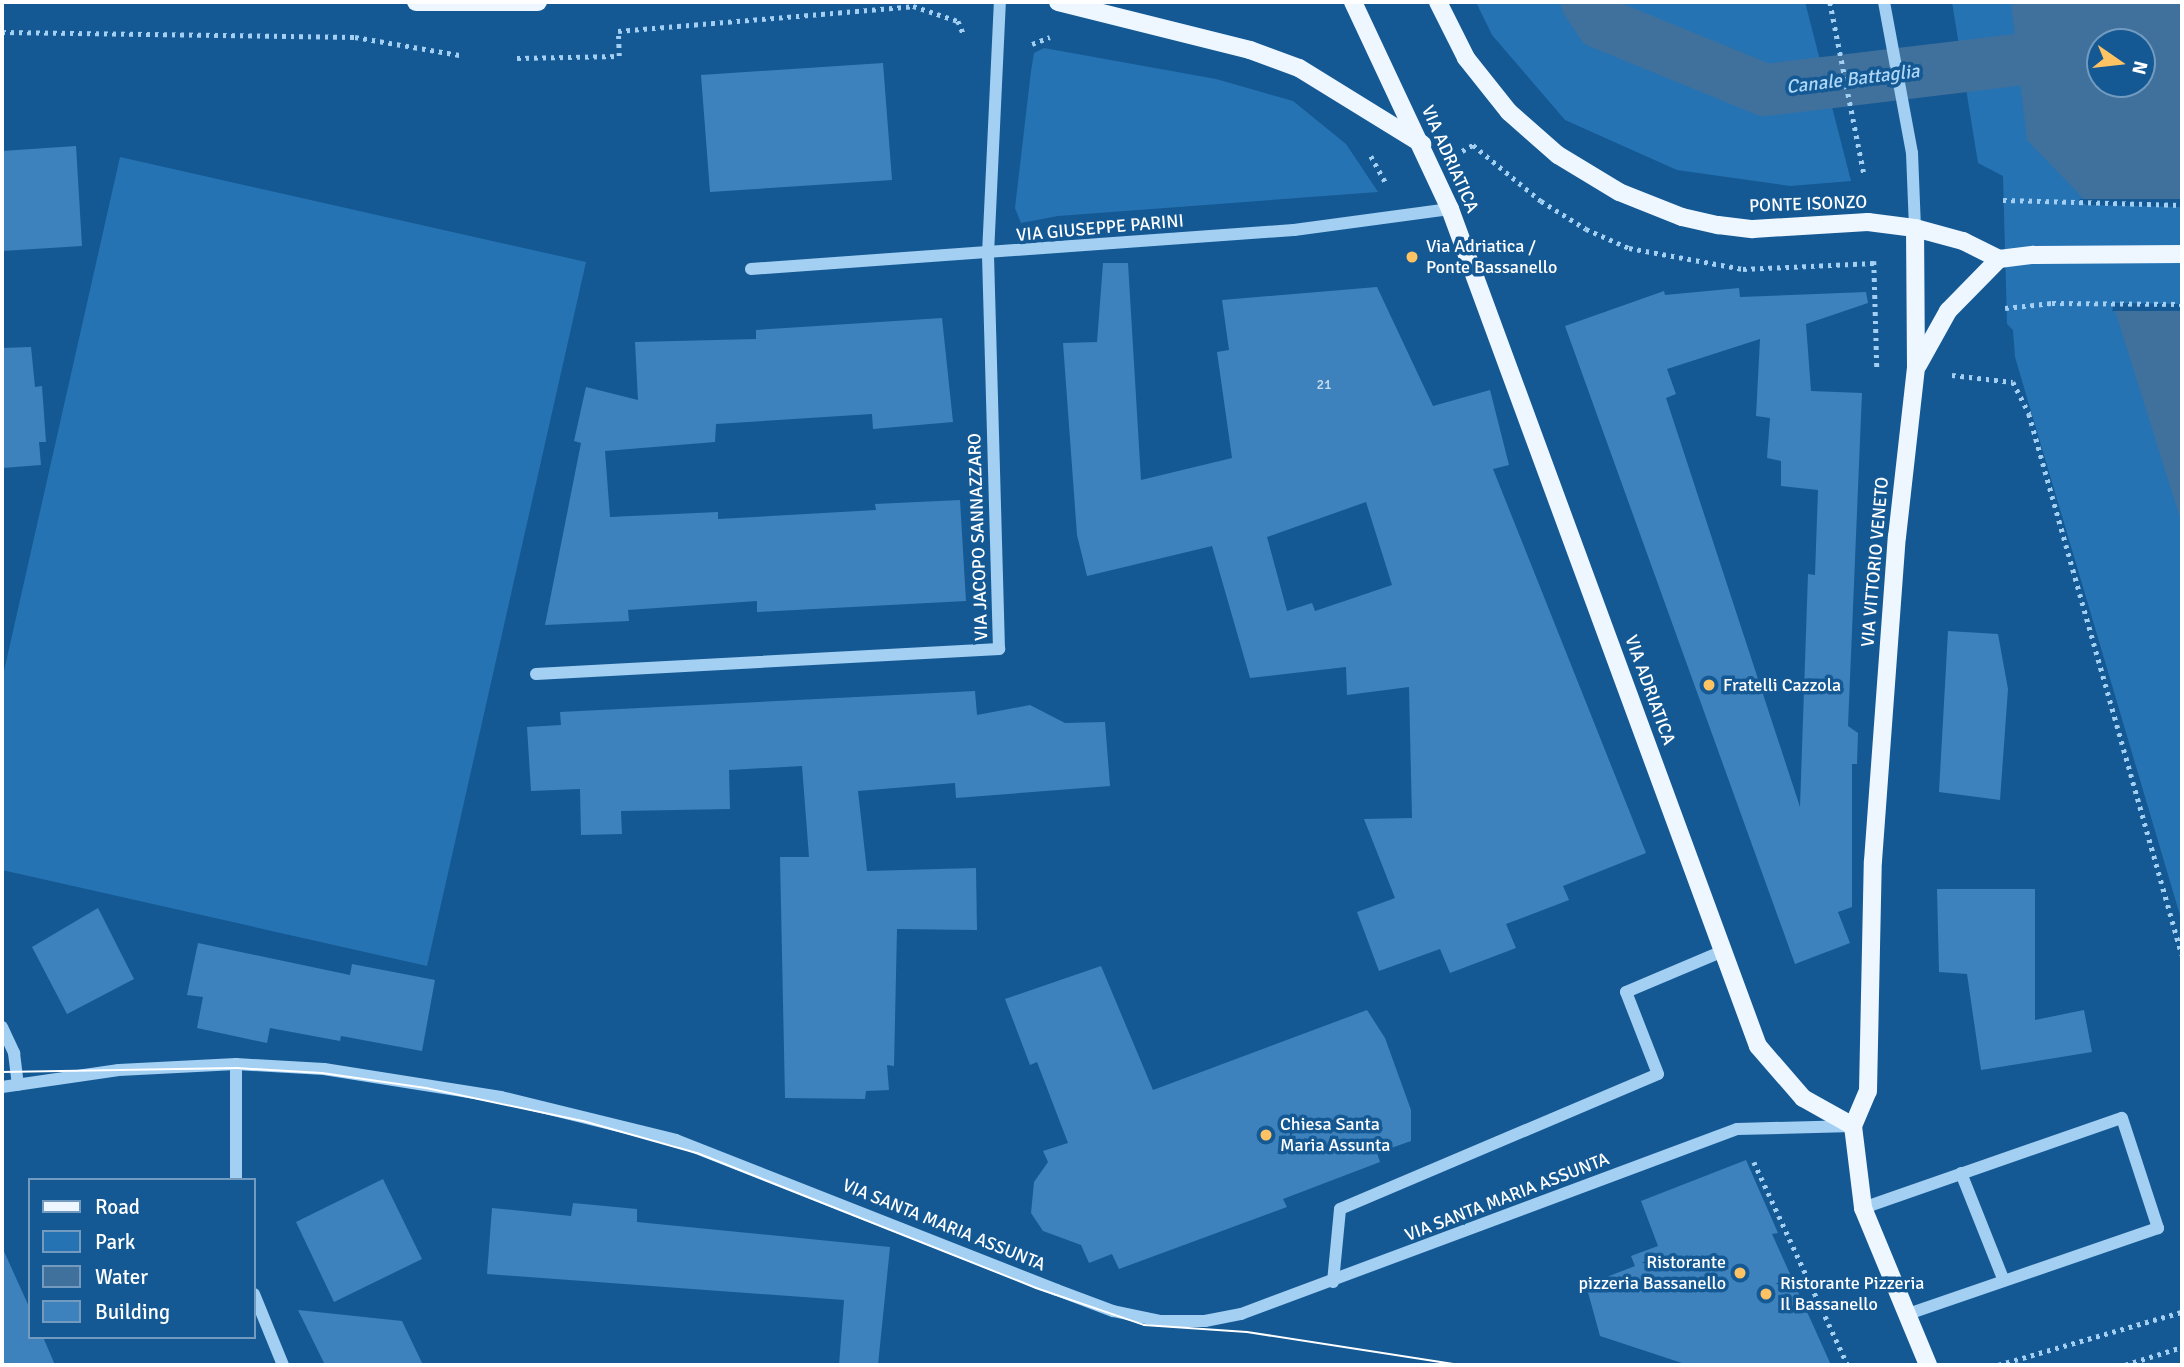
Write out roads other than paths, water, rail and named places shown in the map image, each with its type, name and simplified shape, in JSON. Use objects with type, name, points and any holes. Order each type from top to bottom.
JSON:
[{"type":"main road","points":[[416,2],[538,2]]},
{"type":"main road","points":[[1058,2],[1250,50],[1299,68],[1422,144]]},
{"type":"main road","name":"VIA ADRIATICA","points":[[1353,2],[1422,144],[1450,209],[1758,1046],[1803,1098],[1853,1126]]},
{"type":"main road","name":"PONTE ISONZO","points":[[1438,2],[1466,58],[1509,112],[1558,155],[1619,192],[1682,217],[1718,225],[1753,229],[1868,222],[1915,228],[1963,241],[1998,259]]},
{"type":"main road","name":"VIA VITTORIO VENETO","points":[[1853,1126],[1868,1091],[1874,847],[1897,537],[1916,368],[1915,228]]},
{"type":"main road","points":[[1916,368],[1948,312],[1998,259],[2041,255],[2182,254]]},
{"type":"main road","points":[[1853,1126],[1863,1208],[1928,1365]]},
{"type":"street","name":"VIA JACOPO SANNAZZARO","points":[[536,674],[999,649],[988,254],[1000,2]]},
{"type":"street","name":"VIA VITTORIO VENETO","points":[[1884,2],[1912,153],[1915,228]]},
{"type":"street","name":"VIA GIUSEPPE PARINI","points":[[751,269],[1294,230],[1450,209]]},
{"type":"street","points":[[1333,1282],[1340,1209],[1658,1074],[1626,992],[1723,951]]},
{"type":"street","points":[[2,1027],[14,1053],[18,1085]]},
{"type":"street","points":[[236,1064],[236,1178]]},
{"type":"street","name":"VIA SANTA MARIA ASSUNTA","points":[[2,1087],[119,1070],[236,1064],[324,1069],[500,1097],[676,1140],[1057,1290],[1145,1319],[1205,1321],[1241,1314],[1333,1282],[1737,1129],[1853,1126]]},
{"type":"street","points":[[1863,1208],[2122,1118],[2158,1228],[1908,1314]]},
{"type":"street","points":[[1961,1173],[2004,1280]]},
{"type":"street","points":[[256,1299],[283,1365]]},
{"type":"water","points":[[2011,2],[2182,2],[2182,203],[2087,202],[2027,140]]},
{"type":"water","points":[[2114,307],[2182,307],[2182,524]]},
{"type":"waterway","name":"Canale Battaglia","points":[[1587,2],[1601,23],[1765,90],[2086,52]]},
{"type":"tram line","points":[[2,1072],[237,1068],[322,1073],[426,1088],[583,1121],[697,1153],[1036,1288],[1144,1325],[1247,1332],[1461,1365]]},
{"type":"place","name":"Via Adriatica / Ponte Bassanello","points":[[1412,257]]},
{"type":"place","name":"Fratelli Cazzola","points":[[1709,685]]},
{"type":"place","name":"Chiesa Santa Maria Assunta","points":[[1266,1135]]},
{"type":"place","name":"Ristorante pizzeria Bassanello","points":[[1740,1273]]},
{"type":"place","name":"Ristorante Pizzeria Il Bassanello","points":[[1766,1294]]}]
